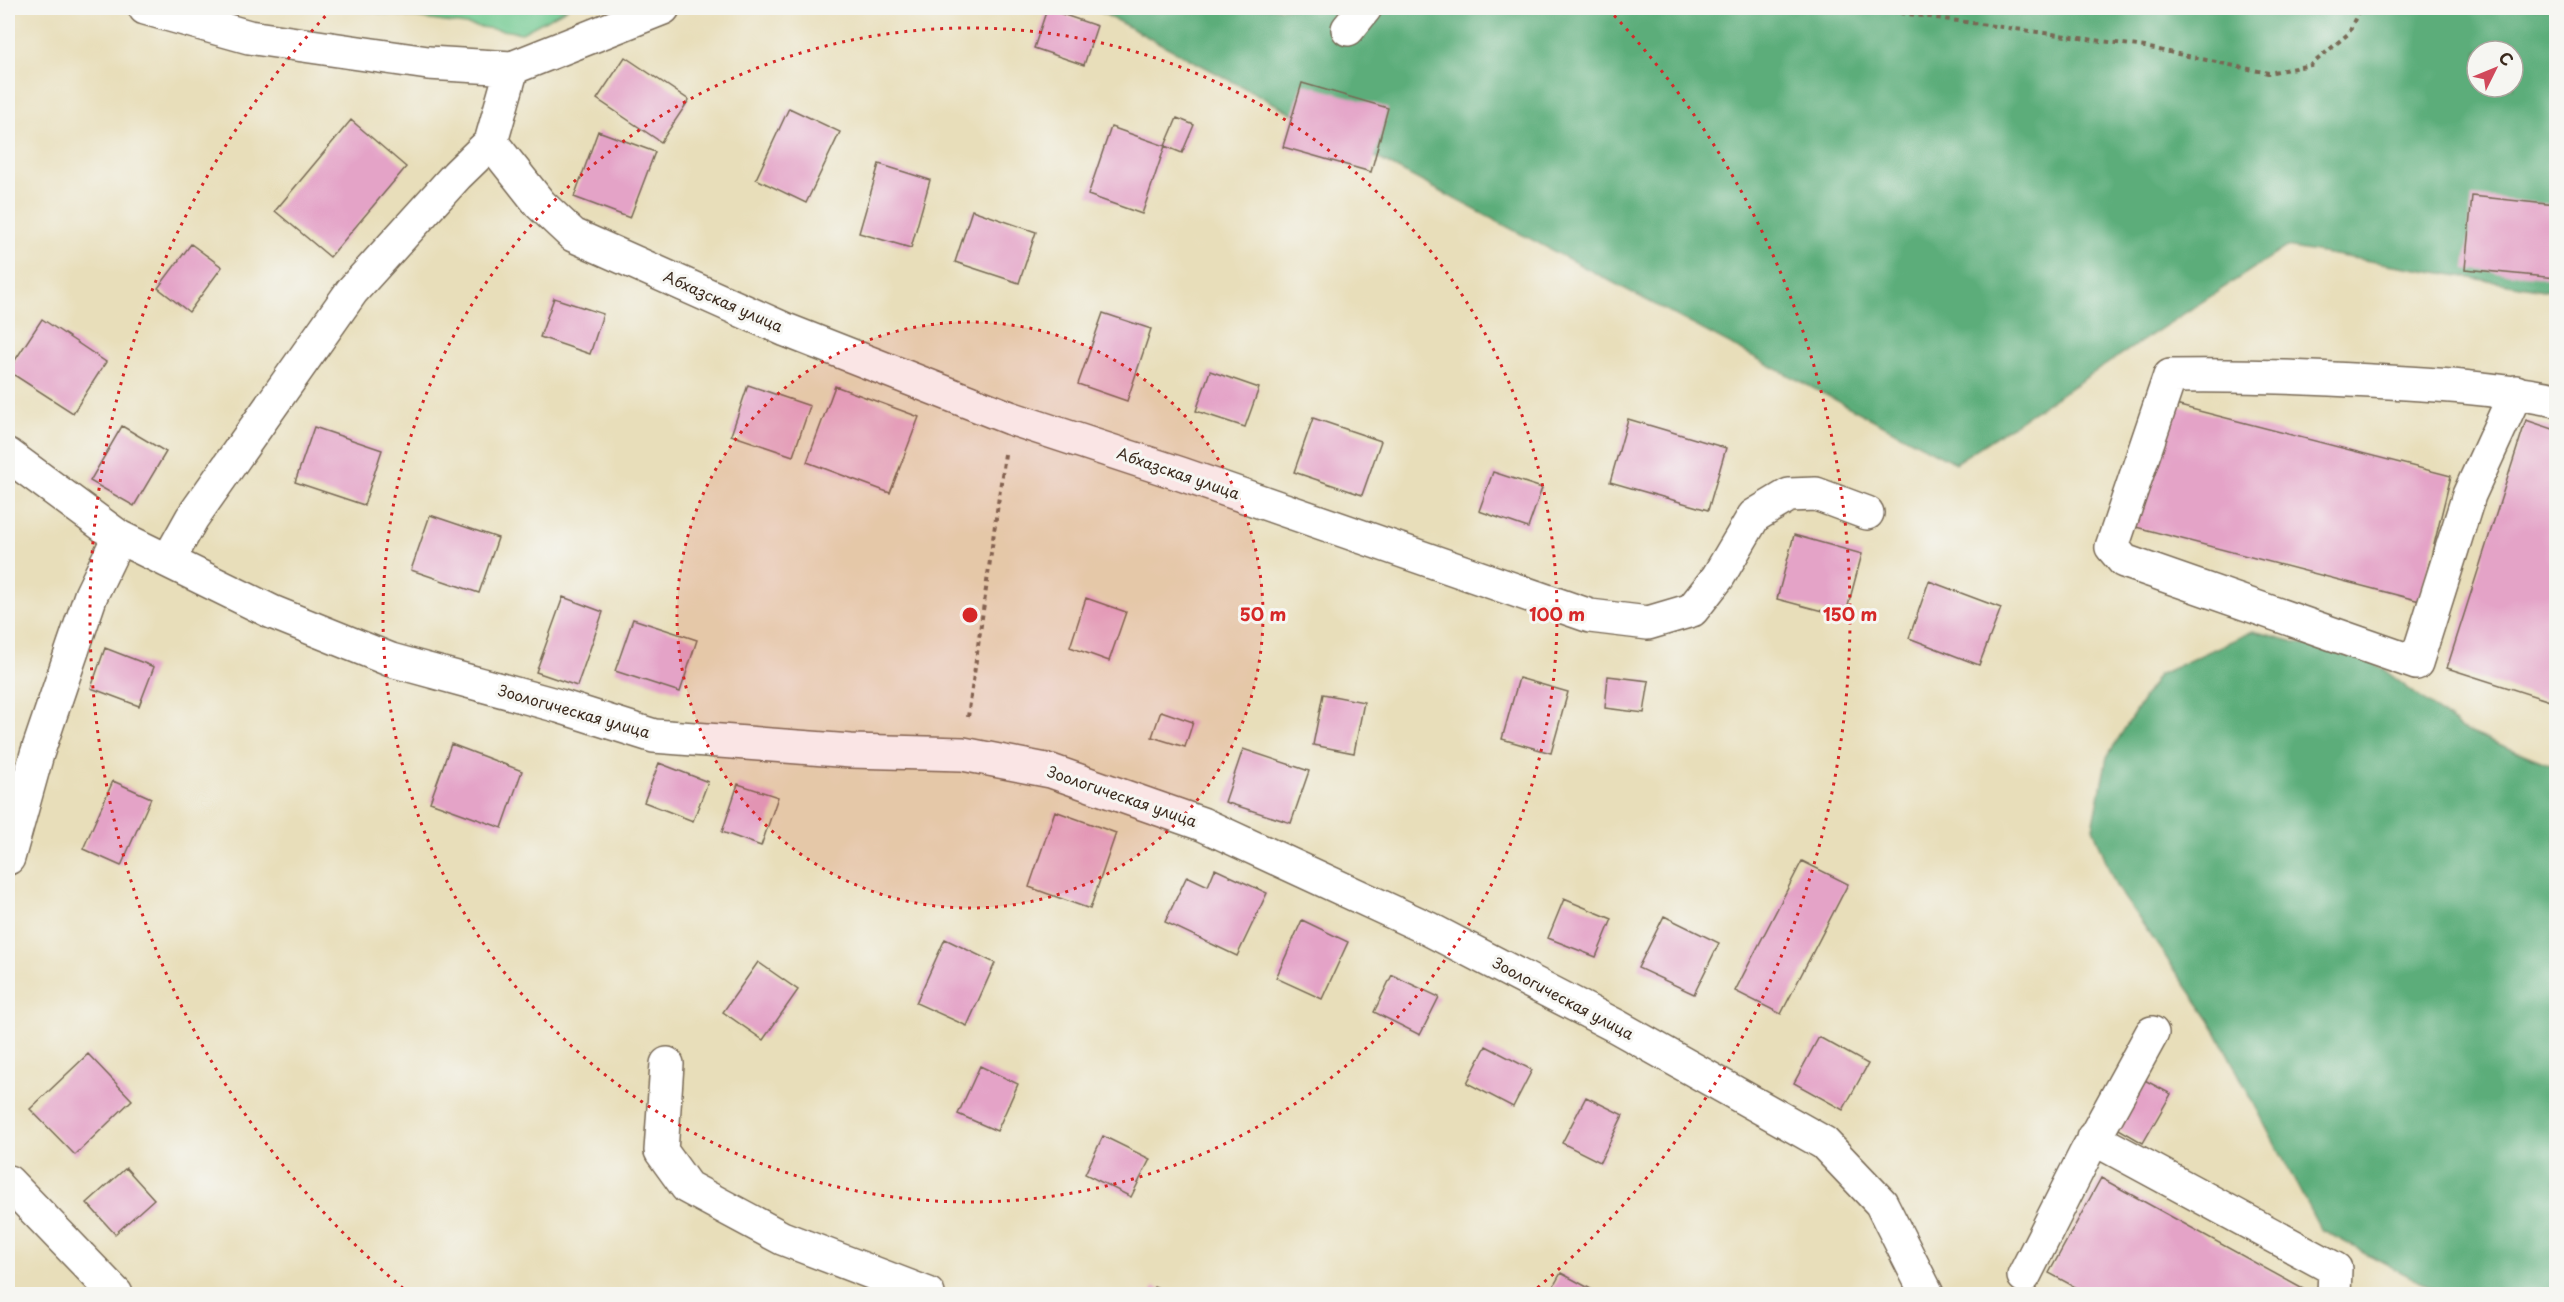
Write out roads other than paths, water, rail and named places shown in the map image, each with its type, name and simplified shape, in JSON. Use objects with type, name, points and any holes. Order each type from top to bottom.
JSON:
[{"type":"street","points":[[145,8],[249,37],[428,63],[512,68],[663,8]]},
{"type":"street","points":[[168,561],[192,518],[352,291],[457,175],[491,142],[512,68]]},
{"type":"street","name":"Абхазская улица","points":[[491,142],[540,204],[573,235],[786,330],[1010,418],[1280,508],[1590,616],[1648,623],[1692,610],[1718,577],[1754,516],[1789,495],[1816,494],[1867,513]]},
{"type":"street","points":[[2516,392],[2469,495],[2416,663],[2124,561],[2112,547],[2170,376],[2260,375],[2422,383],[2516,392],[2556,400]]},
{"type":"street","name":"Зоологическая улица","points":[[8,455],[119,537],[272,612],[391,660],[559,706],[654,736],[851,751],[963,754],[1051,771],[1202,824],[1427,928],[1616,1026],[1824,1143],[1881,1203],[1927,1294]]},
{"type":"street","points":[[8,858],[37,754],[92,595],[119,537]]},
{"type":"street","points":[[2024,1276],[2093,1138],[2152,1033]]},
{"type":"street","points":[[667,1064],[661,1151],[687,1187],[782,1238],[928,1294]]},
{"type":"street","points":[[2093,1138],[2335,1269],[2334,1294]]},
{"type":"street","points":[[8,1182],[116,1294]]}]
